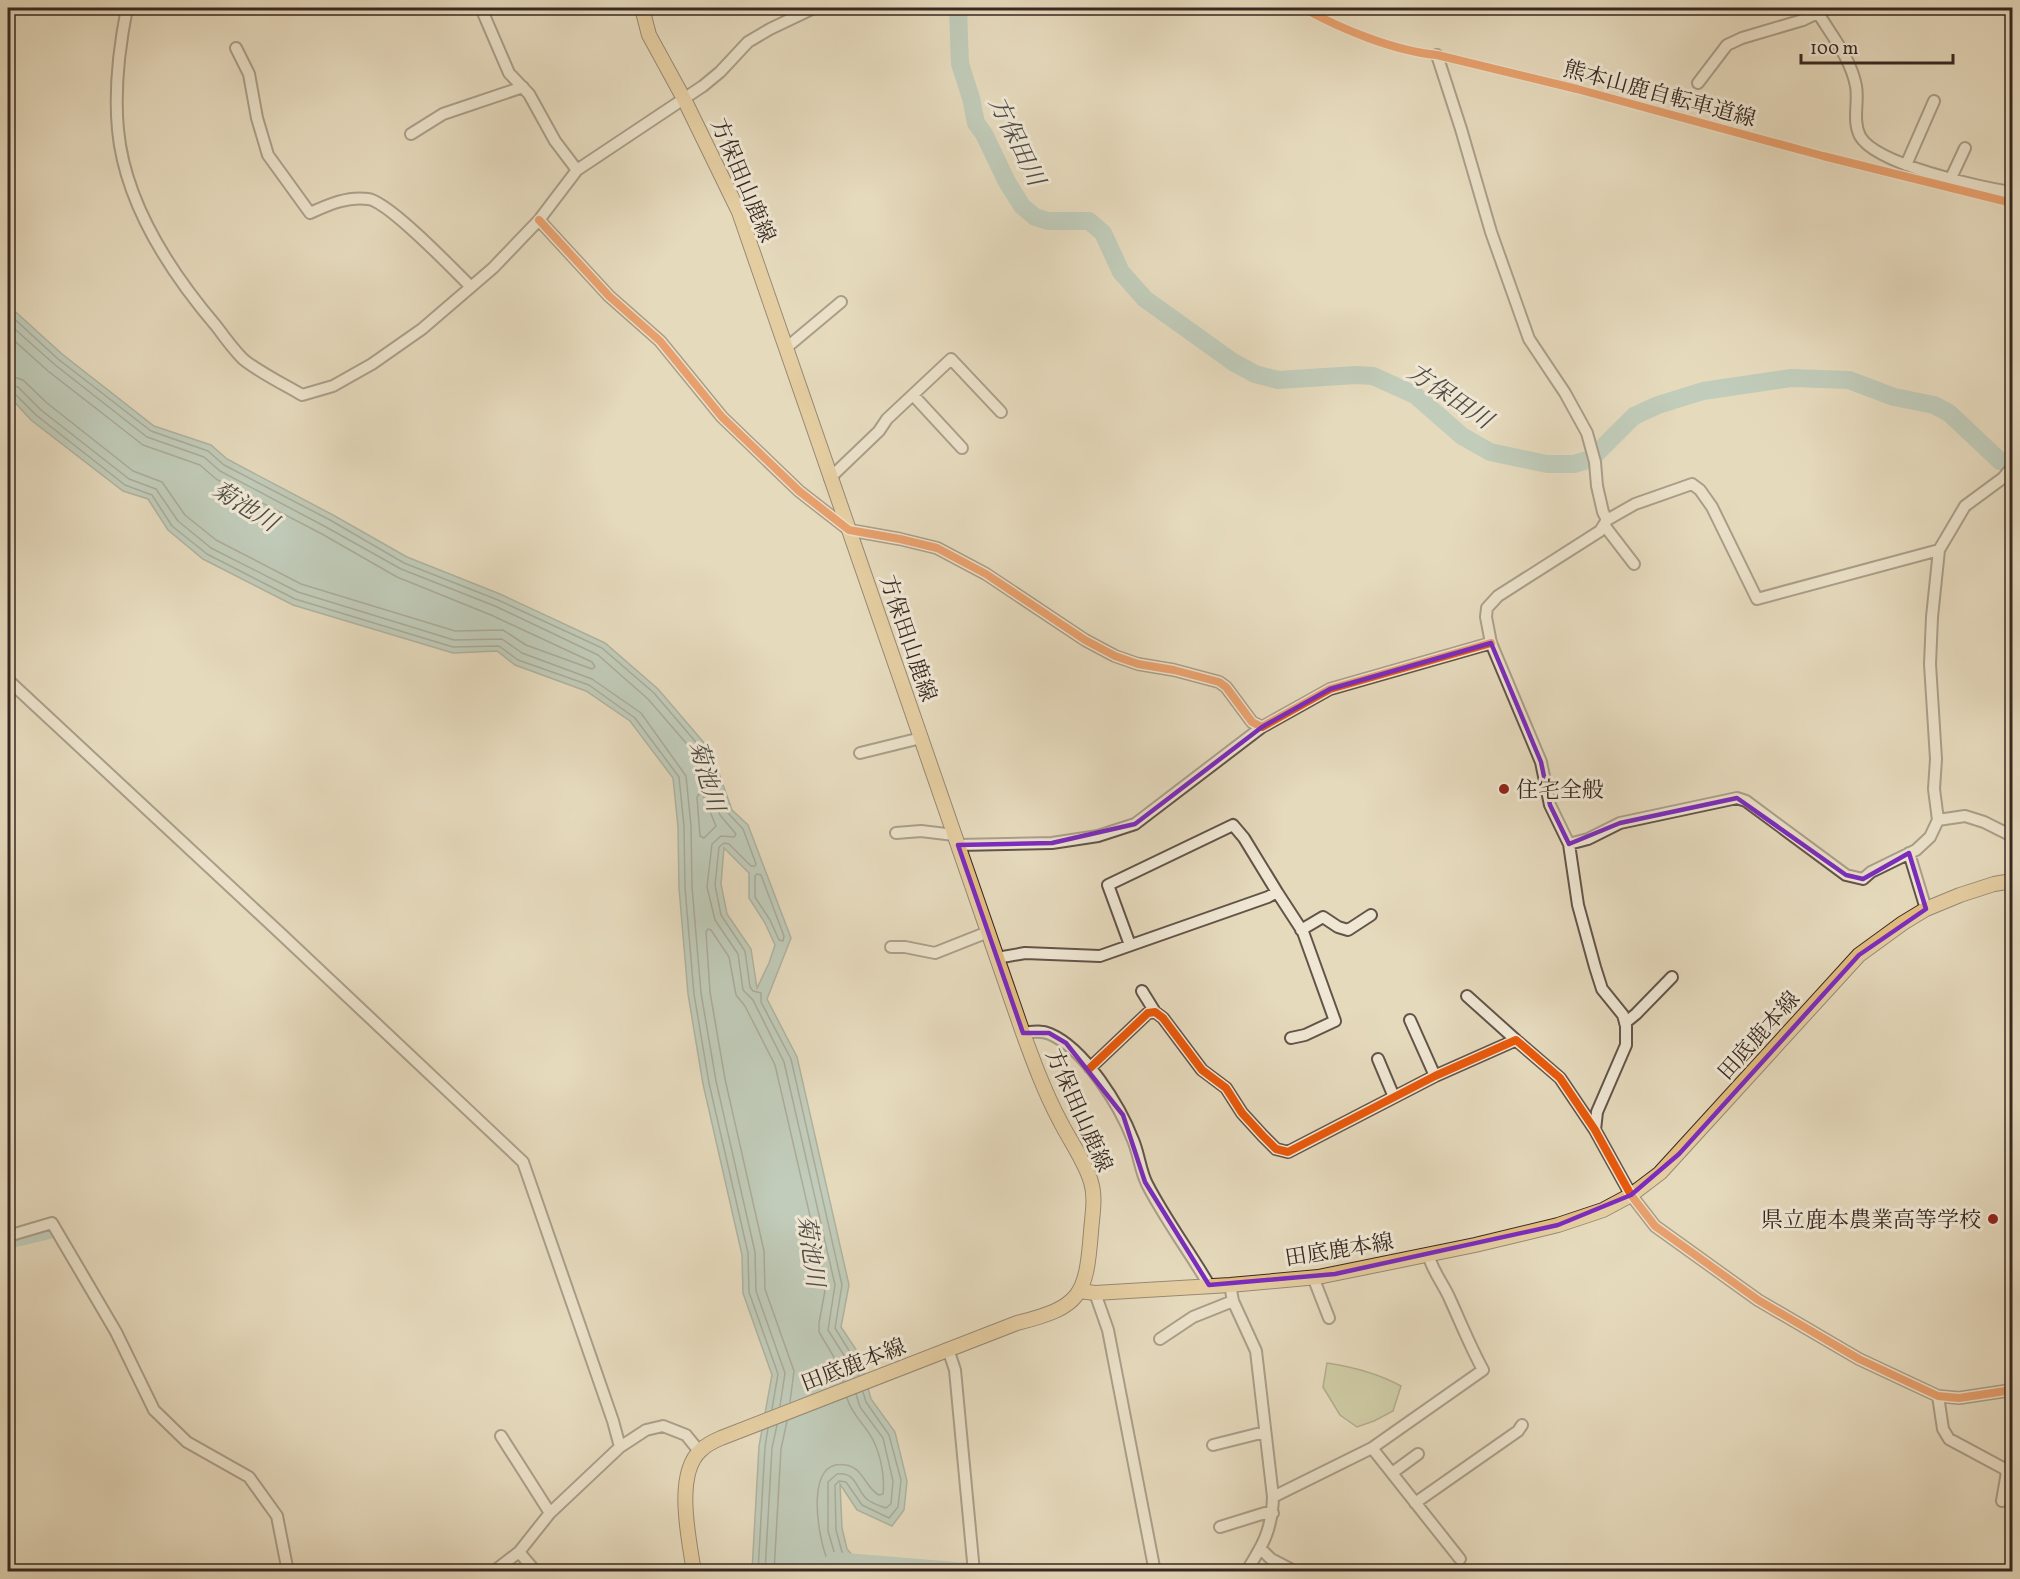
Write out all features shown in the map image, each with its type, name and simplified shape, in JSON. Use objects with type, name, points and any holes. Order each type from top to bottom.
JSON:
[{"type":"main road","name":"方保田山鹿線","points":[[642,8],[649,35],[721,171],[739,212],[1044,1091],[1088,1173],[1094,1196],[1089,1261],[1085,1281],[1080,1291]]},
{"type":"main road","name":"田底鹿本線","points":[[699,1451],[721,1438],[948,1349],[1058,1310],[1080,1291],[1095,1293],[1230,1285],[1313,1277],[1558,1225],[1603,1210],[1631,1195],[1660,1173],[1859,955],[1926,909],[1960,895],[2013,880]]},
{"type":"main road","points":[[694,1572],[685,1498],[686,1482],[699,1451]]},
{"type":"street","points":[[127,8],[119,46],[116,90],[118,132],[126,169],[138,206],[162,253],[200,308],[244,360],[302,395],[333,386],[372,364],[414,334],[493,268],[539,220],[577,170],[684,99],[720,72],[748,42],[814,8]]},
{"type":"street","points":[[481,8],[509,73],[529,94],[555,141],[577,170]]},
{"type":"street","points":[[1698,83],[1727,45],[1742,38],[1803,20],[1823,10],[1853,72],[1857,88],[1857,129],[1861,138],[1870,147],[1917,170],[2013,192]]},
{"type":"street","points":[[236,48],[249,74],[257,118],[268,155],[310,213],[337,201],[370,198],[396,215],[471,287]]},
{"type":"street","points":[[1437,55],[1491,232],[1529,339],[1565,393],[1587,434],[1595,462],[1597,486],[1605,522],[1634,564]]},
{"type":"street","points":[[411,134],[443,114],[523,87]]},
{"type":"street","points":[[1906,165],[1934,101]]},
{"type":"street","points":[[1951,178],[1965,148]]},
{"type":"street","points":[[539,220],[609,296],[660,341],[722,417],[799,491],[849,530],[900,538],[937,548],[986,574],[1085,640],[1115,656],[1138,664],[1174,670],[1219,682],[1226,687],[1252,722],[1262,727]]},
{"type":"street","points":[[786,348],[841,302]]},
{"type":"street","points":[[831,478],[951,359],[1001,412]]},
{"type":"street","points":[[913,395],[962,448]]},
{"type":"street","points":[[1569,844],[1588,839],[1620,823],[1737,798],[1746,801],[1846,875],[1863,879],[1871,872],[1916,850],[1930,837],[1938,820],[1934,789],[1936,759],[1930,664],[1939,550],[1965,506],[2003,478],[2013,467]]},
{"type":"street","points":[[1595,1130],[1597,1112],[1626,1045],[1625,1023],[1623,1015],[1602,989],[1594,967],[1578,905],[1569,844],[1550,805],[1542,762],[1491,643],[1486,617],[1487,608],[1498,596],[1600,531],[1605,522],[1635,504],[1692,484],[1700,490],[1722,525],[1757,599],[1939,550]]},
{"type":"street","points":[[896,833],[921,831],[956,840],[1052,843],[1098,836],[1135,824],[1262,727],[1330,689],[1491,643]]},
{"type":"street","points":[[8,680],[523,1162],[620,1446]]},
{"type":"street","points":[[861,753],[921,738]]},
{"type":"street","points":[[1938,820],[1965,816],[2013,836]]},
{"type":"street","points":[[1130,945],[1108,885],[1233,825],[1244,838],[1301,930],[1335,1022],[1305,1035],[1291,1038]]},
{"type":"street","points":[[1910,854],[1926,909]]},
{"type":"street","points":[[997,958],[1025,953],[1100,956],[1278,892]]},
{"type":"street","points":[[1301,930],[1323,917],[1338,927],[1348,930],[1371,915]]},
{"type":"street","points":[[891,947],[905,947],[935,953],[988,932]]},
{"type":"street","points":[[1625,1023],[1672,977]]},
{"type":"street","points":[[1142,991],[1155,1012],[1163,1018],[1202,1070],[1226,1088],[1242,1113],[1276,1149],[1288,1152],[1394,1096],[1516,1040]]},
{"type":"street","points":[[1467,996],[1560,1078],[1595,1130],[1631,1195],[1655,1227],[1758,1300],[1859,1359],[1938,1396],[1959,1398],[2013,1390]]},
{"type":"street","points":[[1090,1068],[1148,1013],[1155,1012]]},
{"type":"street","points":[[1410,1020],[1435,1076]]},
{"type":"street","points":[[1023,1033],[1038,1031],[1049,1033],[1066,1043],[1090,1068],[1123,1115],[1134,1142],[1145,1182],[1209,1285]]},
{"type":"street","points":[[1378,1059],[1394,1096]]},
{"type":"street","points":[[8,1236],[51,1223],[116,1332],[154,1410],[187,1442],[249,1477],[277,1516],[288,1572]]},
{"type":"street","points":[[1273,1497],[1372,1448],[1482,1370],[1431,1265],[1428,1254]]},
{"type":"street","points":[[1313,1277],[1329,1318]]},
{"type":"street","points":[[1230,1285],[1233,1301],[1256,1351],[1273,1497],[1273,1513],[1266,1538],[1246,1572]]},
{"type":"street","points":[[1095,1293],[1108,1330],[1155,1572]]},
{"type":"street","points":[[1160,1339],[1193,1317],[1233,1301]]},
{"type":"street","points":[[948,1349],[956,1370],[974,1572]]},
{"type":"street","points":[[1938,1396],[1943,1429],[1949,1439],[2007,1472],[1998,1500],[2013,1505]]},
{"type":"street","points":[[1415,1503],[1518,1431],[1522,1425]]},
{"type":"street","points":[[493,1572],[519,1552],[550,1513],[620,1446],[646,1430],[663,1426],[686,1435],[699,1451]]},
{"type":"street","points":[[1213,1445],[1265,1432]]},
{"type":"street","points":[[501,1436],[550,1513]]},
{"type":"street","points":[[1372,1448],[1460,1559]]},
{"type":"street","points":[[1392,1473],[1418,1454]]},
{"type":"street","points":[[1220,1527],[1265,1513],[1273,1513]]},
{"type":"street","points":[[1260,1548],[1271,1559],[1296,1572]]},
{"type":"street","points":[[519,1552],[536,1572]]},
{"type":"highlighted area","points":[[1491,643],[1541,762],[1550,805],[1569,844],[1620,823],[1737,798],[1846,875],[1863,879],[1909,853],[1926,909],[1859,955],[1679,1154],[1631,1195],[1558,1225],[1335,1274],[1209,1285],[1145,1182],[1123,1115],[1066,1043],[1049,1033],[1023,1033],[958,845],[1052,843],[1135,824],[1262,727],[1330,689]]},
{"type":"green space","points":[[1327,1363],[1365,1371],[1401,1386],[1393,1411],[1357,1427],[1340,1415],[1323,1387]]},
{"type":"water","name":"菊池川","points":[[8,305],[62,354],[154,426],[211,445],[227,459],[407,557],[500,594],[605,643],[658,689],[711,751],[732,810],[748,825],[791,938],[767,999],[797,1057],[849,1285],[841,1327],[859,1354],[871,1399],[895,1432],[907,1481],[904,1510],[892,1526],[857,1510],[840,1484],[842,1528],[847,1549],[866,1571],[752,1571],[759,1446],[772,1375],[743,1293],[742,1255],[703,1084],[688,994],[673,778],[630,721],[586,691],[515,665],[497,651],[453,653],[293,605],[203,559],[168,530],[148,499],[123,491],[31,420],[8,395]],"holes":[[[724,848],[749,873],[749,898],[765,923],[775,945],[757,988],[751,949],[727,914],[721,884]]]},
{"type":"waterway","name":"方保田川","points":[[958,8],[960,64],[976,123],[1022,206],[1035,217],[1048,221],[1089,221],[1103,233],[1121,272],[1145,299],[1233,362],[1255,374],[1278,380],[1373,376],[1415,395],[1462,436],[1490,452],[1547,464],[1574,464],[1591,459],[1634,416],[1658,405],[1703,391],[1791,378],[1849,380],[1894,397],[1934,405],[1949,413],[2000,461],[2012,463]]},
{"type":"waterway","points":[[8,1244],[50,1234]]},
{"type":"waterway","points":[[834,1561],[955,1571],[1009,1572]]},
{"type":"cycle path","name":"熊本山鹿自転車道線","points":[[1303,8],[1351,31],[1403,49],[1577,89],[1823,156],[2012,203]]},
{"type":"cycle path","points":[[539,220],[609,296],[660,341],[722,417],[799,491],[849,530],[937,548],[986,574],[1085,640],[1115,656],[1138,664],[1174,670],[1219,682],[1226,687],[1252,722],[1262,727],[1330,689],[1491,643]]},
{"type":"cycle path","points":[[1090,1068],[1148,1013],[1155,1012],[1163,1018],[1202,1070],[1226,1088],[1242,1113],[1263,1136],[1276,1149],[1288,1152],[1435,1076],[1516,1040],[1560,1078],[1595,1130],[1631,1195],[1655,1226],[1758,1300],[1859,1359],[1938,1396],[1959,1398],[2012,1390]]},
{"type":"place","name":"住宅全般","points":[[1504,789]]},
{"type":"place","name":"県立鹿本農業高等学校","points":[[1993,1219]]}]
